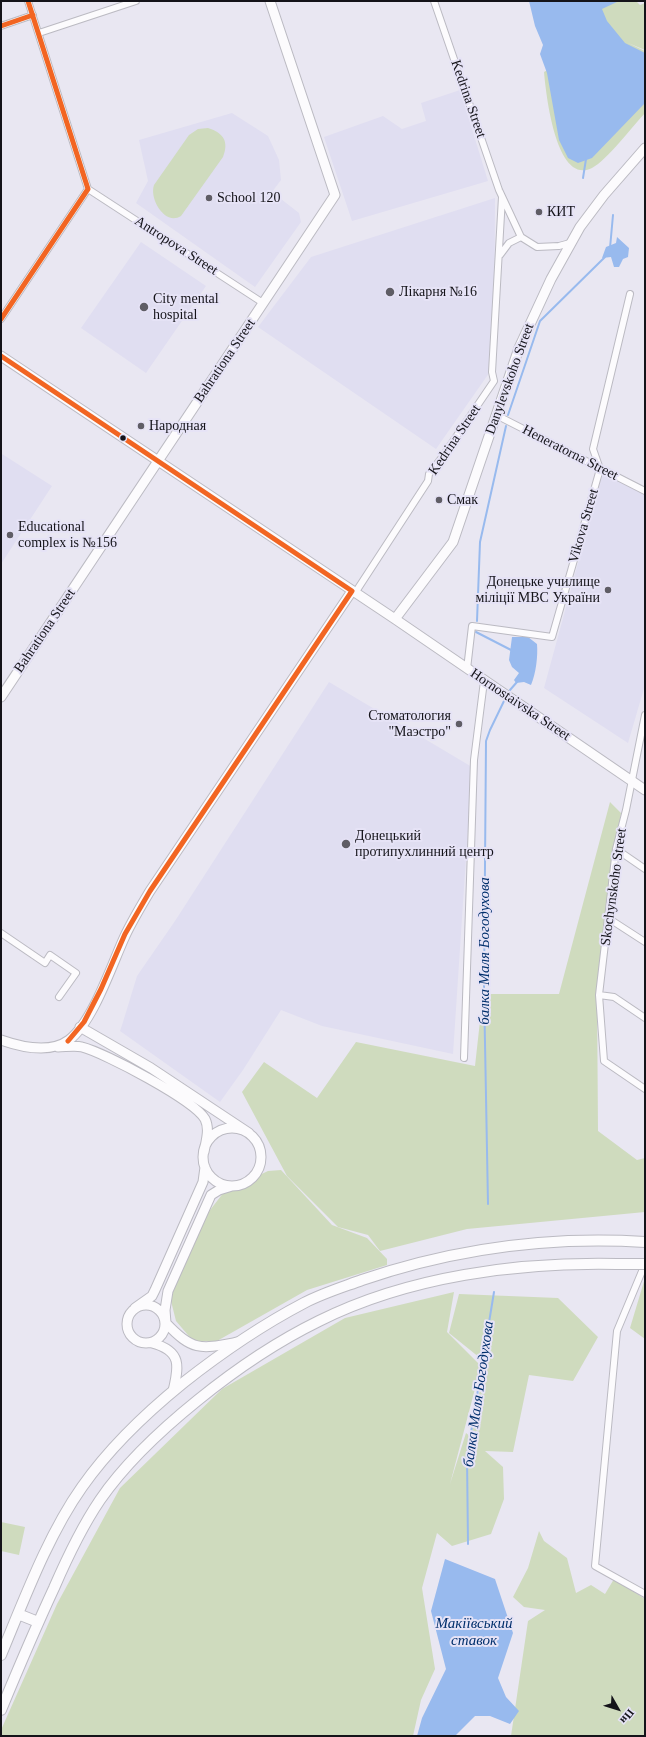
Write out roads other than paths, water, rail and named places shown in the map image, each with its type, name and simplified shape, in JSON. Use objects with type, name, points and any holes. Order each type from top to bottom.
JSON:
[{"type":"main road","points":[[1,1655],[62,1518],[81,1487],[121,1438],[173,1391],[204,1366],[240,1341],[306,1302],[332,1291],[415,1264],[468,1253],[539,1243],[580,1240],[645,1242]]},
{"type":"main road","points":[[1,1710],[38,1622],[82,1529],[100,1499],[136,1456],[182,1413],[252,1360],[325,1318],[378,1297],[458,1276],[535,1266],[577,1263],[645,1264]]},
{"type":"main road","points":[[18,1614],[38,1622]]},
{"type":"street","points":[[1,319],[88,189],[28,1]]},
{"type":"street","points":[[39,33],[136,1]]},
{"type":"street","name":"Bahrationa Street","points":[[1,697],[335,195],[270,1]]},
{"type":"street","name":"Kedrina Street","points":[[434,1],[502,197],[521,237]]},
{"type":"street","points":[[1,26],[33,15]]},
{"type":"street","name":"Danylevskoho Street","points":[[394,620],[453,542],[496,415],[533,316],[570,243],[604,195],[645,148]]},
{"type":"street","name":"Antropova Street","points":[[88,189],[263,303]]},
{"type":"street","name":"Kedrina Street","points":[[353,592],[428,481],[429,474],[444,456],[494,381],[492,372],[502,197]]},
{"type":"street","points":[[499,257],[502,250],[509,243],[521,237],[537,247],[559,246],[570,243]]},
{"type":"street","points":[[600,469],[593,449],[630,294]]},
{"type":"street","name":"Hornostaivska Street","points":[[1,356],[645,790]]},
{"type":"street","name":"Heneratorna Street","points":[[496,415],[645,491]]},
{"type":"street","name":"Vikova Street","points":[[467,669],[472,626],[552,637],[600,469]]},
{"type":"street","points":[[49,1048],[68,1041],[80,1027],[102,989],[125,934],[150,891],[353,592]]},
{"type":"street","points":[[464,1058],[474,760],[484,681]]},
{"type":"street","name":"Skochynskoho Street","points":[[645,715],[632,781],[616,849],[599,995],[604,1061],[645,1089]]},
{"type":"street","points":[[616,849],[645,869]]},
{"type":"street","points":[[608,918],[645,942]]},
{"type":"street","points":[[1,933],[45,963],[50,955],[76,974],[59,997]]},
{"type":"street","points":[[599,995],[614,997],[645,1018]]},
{"type":"street","points":[[80,1027],[151,1068],[249,1133],[256,1140],[260,1149],[262,1159],[259,1169],[254,1177],[246,1183],[219,1190],[211,1195],[168,1291],[165,1310],[166,1323],[162,1335],[152,1343]]},
{"type":"street","points":[[1,1040],[24,1048],[81,1046],[121,1063],[193,1107],[204,1118],[208,1127],[204,1152],[205,1166],[203,1182],[156,1290],[152,1296],[135,1308],[128,1317],[126,1323],[130,1336],[140,1343],[152,1343],[162,1346],[176,1359],[178,1372],[173,1391]]},
{"type":"street","points":[[204,1152],[207,1143],[221,1130],[230,1128],[240,1129],[249,1133]]},
{"type":"street","points":[[205,1166],[211,1178],[219,1183],[232,1186]]},
{"type":"street","points":[[645,1264],[617,1331],[595,1566],[645,1594]]},
{"type":"street","points":[[135,1308],[143,1305],[156,1307],[161,1311],[166,1323],[180,1338],[190,1344],[201,1347],[211,1347],[240,1341]]},
{"type":"water","points":[[529,1],[619,1],[602,9],[607,21],[625,43],[645,53],[645,103],[592,158],[578,163],[568,158],[559,140],[547,73],[540,54],[543,45],[535,26]]},
{"type":"water","points":[[617,237],[629,248],[628,257],[623,259],[619,267],[614,267],[611,257],[602,258],[606,247],[616,243]]},
{"type":"water","points":[[512,637],[528,637],[537,644],[536,664],[531,685],[524,682],[516,683],[514,680],[519,673],[512,667],[509,660]]},
{"type":"water","name":"Макіївський ставок","points":[[445,1559],[495,1579],[513,1633],[498,1678],[506,1697],[519,1711],[510,1724],[490,1716],[475,1716],[455,1736],[417,1736],[422,1718],[446,1669],[431,1611]]},
{"type":"waterway","name":"балка Маля Богодухова","points":[[583,178],[586,159]]},
{"type":"waterway","name":"балка Маля Богодухова","points":[[610,248],[613,215]]},
{"type":"waterway","name":"балка Маля Богодухова","points":[[508,415],[540,321],[605,257]]},
{"type":"waterway","name":"балка Маля Богодухова","points":[[477,621],[480,542],[506,426]]},
{"type":"waterway","name":"балка Маля Богодухова","points":[[476,632],[513,651]]},
{"type":"waterway","name":"балка Маля Богодухова","points":[[510,690],[517,682]]},
{"type":"waterway","name":"балка Маля Богодухова","points":[[488,1204],[484,989],[486,741],[504,701]]},
{"type":"waterway","name":"балка Маля Богодухова","points":[[468,1544],[467,1457],[494,1292]]},
{"type":"place","name":"School 120","points":[[209,198]]},
{"type":"place","name":"КИТ","points":[[539,212]]},
{"type":"place","name":"Лікарня №16","points":[[390,292]]},
{"type":"place","name":"City mental hospital","points":[[144,307]]},
{"type":"place","name":"Народная","points":[[141,426]]},
{"type":"place","name":"Смак","points":[[439,500]]},
{"type":"place","name":"Educational complex is №156","points":[[10,535]]},
{"type":"place","name":"Донецьке училище міліції МВС України","points":[[608,590]]},
{"type":"place","name":"Стоматология \"Маэстро\"","points":[[459,724]]},
{"type":"place","name":"Донецький протипухлинний центр","points":[[346,844]]}]
